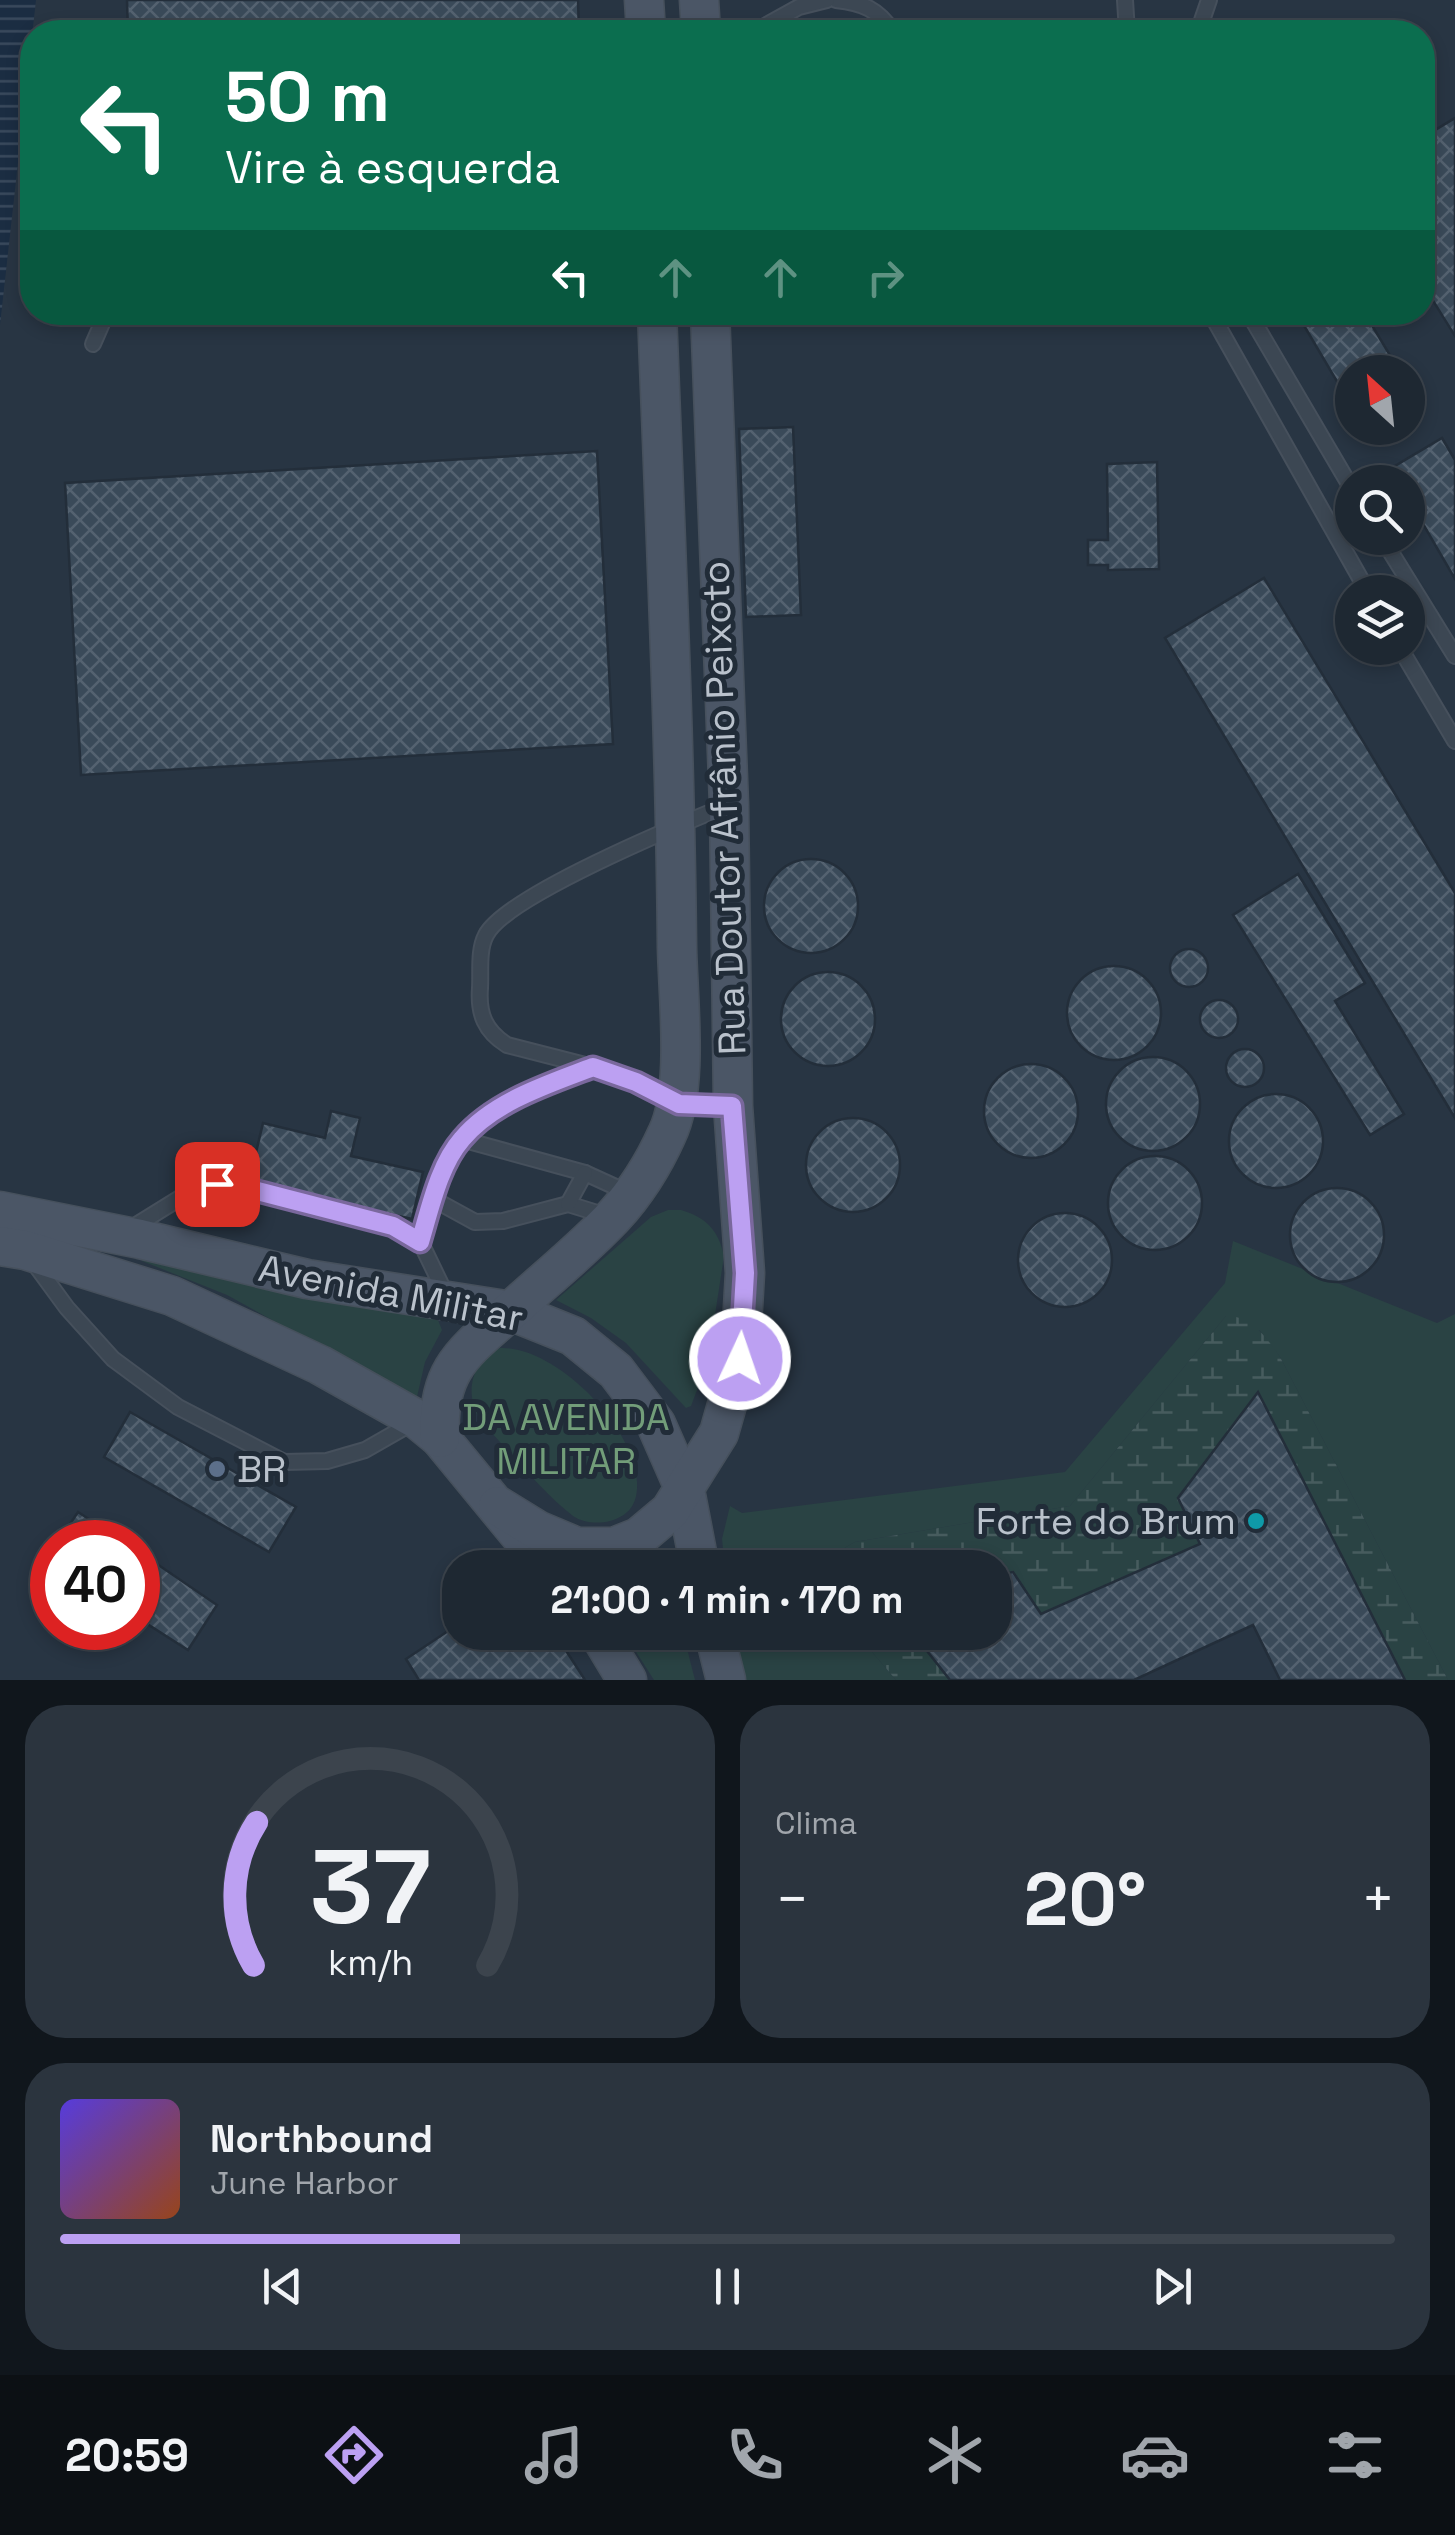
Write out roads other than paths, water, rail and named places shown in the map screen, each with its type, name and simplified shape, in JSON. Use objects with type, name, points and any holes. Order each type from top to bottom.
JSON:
[{"type":"street","name":"Rua Doutor Afrânio Peixoto","points":[[429,1429],[439,1412],[446,1382],[471,1343],[511,1311],[622,1206],[668,1132],[679,1104],[676,826],[658,325]]},
{"type":"street","name":"Rua Doutor Afrânio Peixoto","points":[[498,1506],[537,1530],[577,1547],[614,1547],[640,1536],[670,1512],[718,1433],[740,1359],[745,1273],[732,1106],[728,804],[710,325]]},
{"type":"street","name":"Avenida Militar","points":[[0,1211],[307,1278],[511,1311],[574,1336],[616,1370],[656,1424],[685,1490],[697,1550]]},
{"type":"street","name":"Avenida Militar","points":[[12,1248],[172,1296],[320,1365],[429,1429],[533,1550]]},
{"type":"street","points":[[609,1650],[627,1680]]},
{"type":"street","points":[[718,1650],[726,1680]]},
{"type":"lane","points":[[776,20],[798,8],[827,0]]},
{"type":"lane","points":[[836,0],[863,4],[885,20]]},
{"type":"lane","points":[[93,344],[101,325]]},
{"type":"lane","points":[[1217,325],[1358,575]]},
{"type":"lane","points":[[1256,325],[1338,465]]},
{"type":"lane","points":[[1393,555],[1455,656]]},
{"type":"lane","points":[[1410,665],[1455,741]]},
{"type":"lane","points":[[728,804],[523,900],[487,932],[482,946],[479,1004],[482,1020],[495,1038],[508,1046],[593,1067],[636,1082],[679,1104],[732,1106]]},
{"type":"lane","points":[[420,1242],[433,1199],[461,1140],[493,1113],[520,1098],[593,1067]]},
{"type":"lane","points":[[461,1140],[585,1173],[622,1206]]},
{"type":"lane","points":[[568,1204],[585,1173]]},
{"type":"lane","points":[[122,1235],[188,1192],[217,1184],[238,1186],[393,1226],[420,1242],[449,1302]]},
{"type":"lane","points":[[433,1199],[475,1222],[503,1220],[568,1204],[622,1206]]},
{"type":"lane","points":[[12,1248],[113,1358],[178,1407],[284,1462],[327,1461],[429,1429]]},
{"type":"water","points":[[0,0],[36,0],[34,20],[20,20],[20,144],[0,325]]},
{"type":"place","name":"BR","points":[[217,1469]]},
{"type":"place","name":"Forte do Brum","points":[[1256,1521]]},
{"type":"park label","name":"DA AVENIDA MILITAR","points":[[566,1439]]}]
